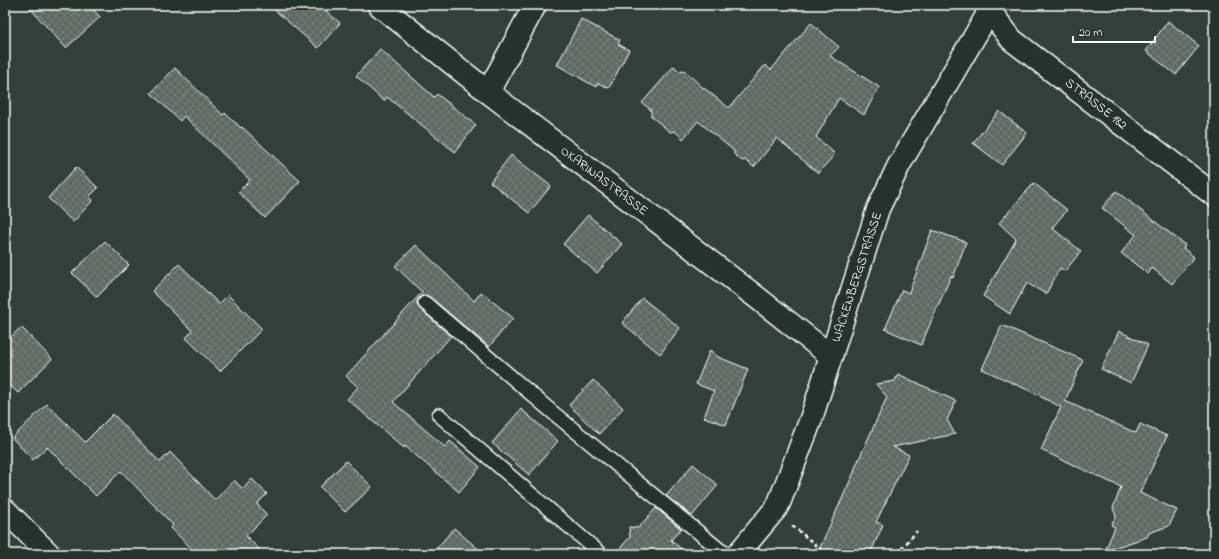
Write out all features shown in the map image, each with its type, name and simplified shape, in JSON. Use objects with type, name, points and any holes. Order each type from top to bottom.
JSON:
[{"type":"street","name":"OKARINASTRASSE","points":[[379,5],[488,92],[831,356]]},
{"type":"street","points":[[488,92],[535,5]]},
{"type":"street","name":"STRASSE 182","points":[[989,7],[1012,40],[1214,195]]},
{"type":"street","name":"WACKENBERGSTRASSE","points":[[738,554],[777,507],[811,419],[878,209],[899,165],[989,7]]},
{"type":"street","points":[[5,510],[49,554]]},
{"type":"lane","points":[[425,303],[551,412],[714,545],[728,554]]},
{"type":"lane","points":[[439,416],[601,554]]},
{"type":"path","points":[[789,524],[826,554]]},
{"type":"path","points":[[898,554],[917,531]]},
{"type":"building","points":[[27,5],[89,5],[100,17],[66,48]]},
{"type":"building","points":[[269,5],[319,5],[340,23],[318,48]]},
{"type":"building","points":[[581,19],[620,40],[618,44],[629,50],[609,88],[598,83],[596,87],[557,65]]},
{"type":"building","points":[[1168,21],[1199,46],[1176,75],[1146,51]]},
{"type":"building","points":[[811,23],[839,47],[830,56],[879,87],[864,115],[839,98],[816,137],[835,154],[818,173],[777,138],[754,167],[745,160],[742,161],[734,154],[734,151],[698,121],[683,139],[675,131],[670,132],[651,116],[651,110],[642,103],[674,66],[679,71],[684,70],[703,88],[729,108],[765,65],[771,70]]},
{"type":"building","points":[[380,49],[434,97],[437,94],[476,125],[455,152],[387,97],[384,101],[356,76]]},
{"type":"building","points":[[175,68],[223,115],[225,113],[241,128],[242,127],[300,181],[265,218],[238,192],[250,180],[184,116],[180,121],[151,93]]},
{"type":"building","points":[[999,111],[1027,133],[1002,165],[973,143]]},
{"type":"building","points":[[511,155],[551,186],[529,213],[490,182]]},
{"type":"building","points":[[76,167],[98,188],[89,197],[93,200],[73,222],[48,198]]},
{"type":"building","points":[[1034,183],[1067,210],[1052,228],[1081,251],[1065,271],[1060,268],[1046,294],[1027,283],[1010,314],[983,296],[1016,239],[999,223]]},
{"type":"building","points":[[1116,191],[1185,245],[1183,248],[1194,257],[1172,284],[1152,268],[1148,274],[1121,253],[1136,235],[1102,208]]},
{"type":"building","points":[[588,215],[622,244],[597,273],[563,244]]},
{"type":"building","points":[[932,230],[966,242],[953,278],[951,276],[921,345],[885,329],[902,290],[909,293]]},
{"type":"building","points":[[105,241],[129,265],[97,297],[72,273]]},
{"type":"building","points":[[416,245],[474,301],[481,292],[513,318],[489,347],[430,297],[426,295],[422,296],[417,301],[417,305],[420,309],[451,336],[393,402],[445,447],[450,441],[480,467],[459,492],[405,446],[404,448],[347,399],[358,387],[346,376],[422,292],[395,266]]},
{"type":"building","points":[[179,264],[219,304],[228,295],[262,329],[220,371],[186,338],[192,331],[152,291]]},
{"type":"building","points":[[642,298],[680,328],[660,354],[622,323]]},
{"type":"building","points":[[1002,325],[1083,360],[1065,401],[1136,433],[1140,424],[1167,436],[1140,493],[1177,510],[1169,526],[1149,533],[1147,537],[1105,551],[1115,527],[1111,525],[1116,516],[1113,508],[1121,487],[1041,450],[1061,407],[1041,396],[982,369]]},
{"type":"building","points":[[21,327],[52,359],[18,393],[5,380],[5,343]]},
{"type":"building","points":[[1119,331],[1148,345],[1131,383],[1101,369]]},
{"type":"building","points":[[710,350],[718,357],[748,369],[726,425],[704,417],[714,391],[696,384]]},
{"type":"building","points":[[898,374],[956,401],[947,420],[955,434],[893,447],[909,455],[876,522],[883,525],[870,554],[817,554],[887,397],[876,384],[895,381]]},
{"type":"building","points":[[593,380],[623,408],[599,434],[569,405]]},
{"type":"building","points":[[47,404],[85,442],[113,414],[160,462],[170,452],[215,500],[234,480],[243,489],[252,479],[267,494],[257,504],[267,515],[246,536],[264,554],[197,554],[171,528],[173,525],[121,471],[96,496],[47,447],[33,460],[12,438]]},
{"type":"building","points":[[521,409],[558,441],[529,475],[492,443]]},
{"type":"building","points":[[346,461],[372,487],[345,512],[320,487]]},
{"type":"building","points":[[693,464],[718,485],[692,516],[666,496]]},
{"type":"building","points":[[656,508],[681,529],[671,540],[687,554],[615,554],[630,537],[629,527],[638,528]]},
{"type":"building","points":[[454,528],[484,554],[432,554]]}]
